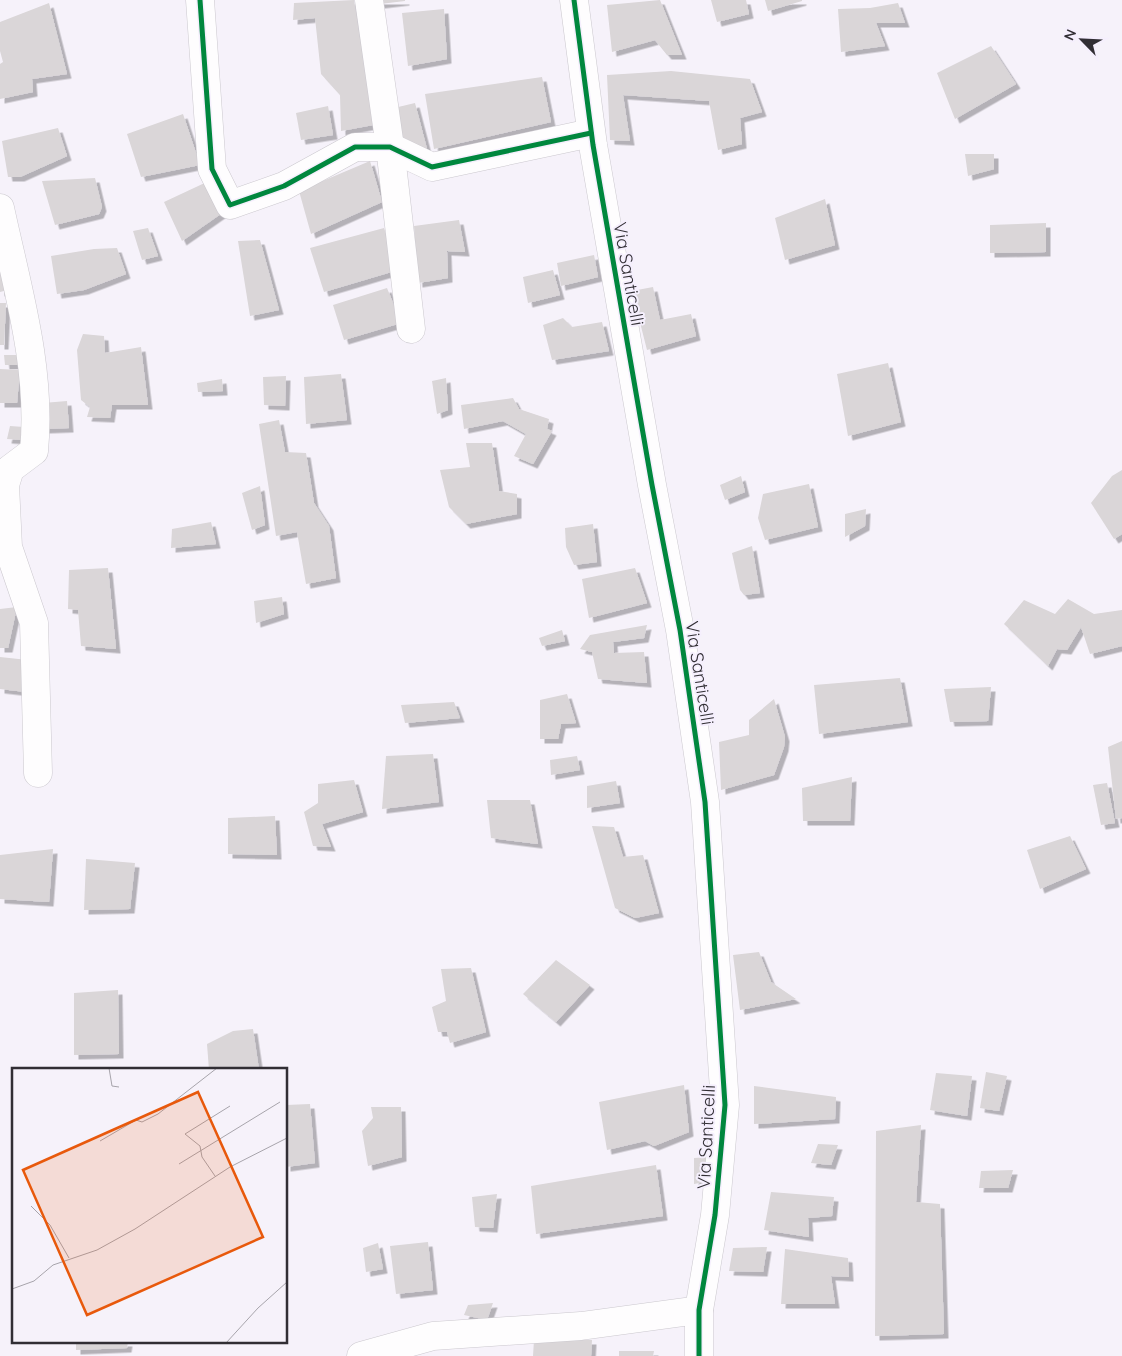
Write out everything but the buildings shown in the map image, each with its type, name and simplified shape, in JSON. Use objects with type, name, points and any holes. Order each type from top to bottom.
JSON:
[{"type":"street","points":[[200,0],[212,169],[230,205],[284,186],[355,147],[390,147],[432,167],[591,133]]},
{"type":"street","points":[[369,0],[390,147],[411,329]]},
{"type":"street","name":"Via Santicelli","points":[[574,0],[591,133],[652,485],[680,630],[705,802],[725,1105],[715,1215],[699,1310],[699,1356]]},
{"type":"street","points":[[0,208],[26,324],[35,393],[34,451],[10,470],[5,485],[8,547],[34,623],[38,773]]},
{"type":"street","points":[[361,1356],[433,1336],[582,1326],[699,1310]]},
{"type":"cycle path","points":[[200,0],[212,169],[230,205],[284,186],[355,147],[390,147],[432,167],[591,133]]},
{"type":"cycle path","points":[[574,0],[593,145],[652,485],[680,630],[705,802],[725,1105],[715,1215],[699,1310],[699,1356]]}]
